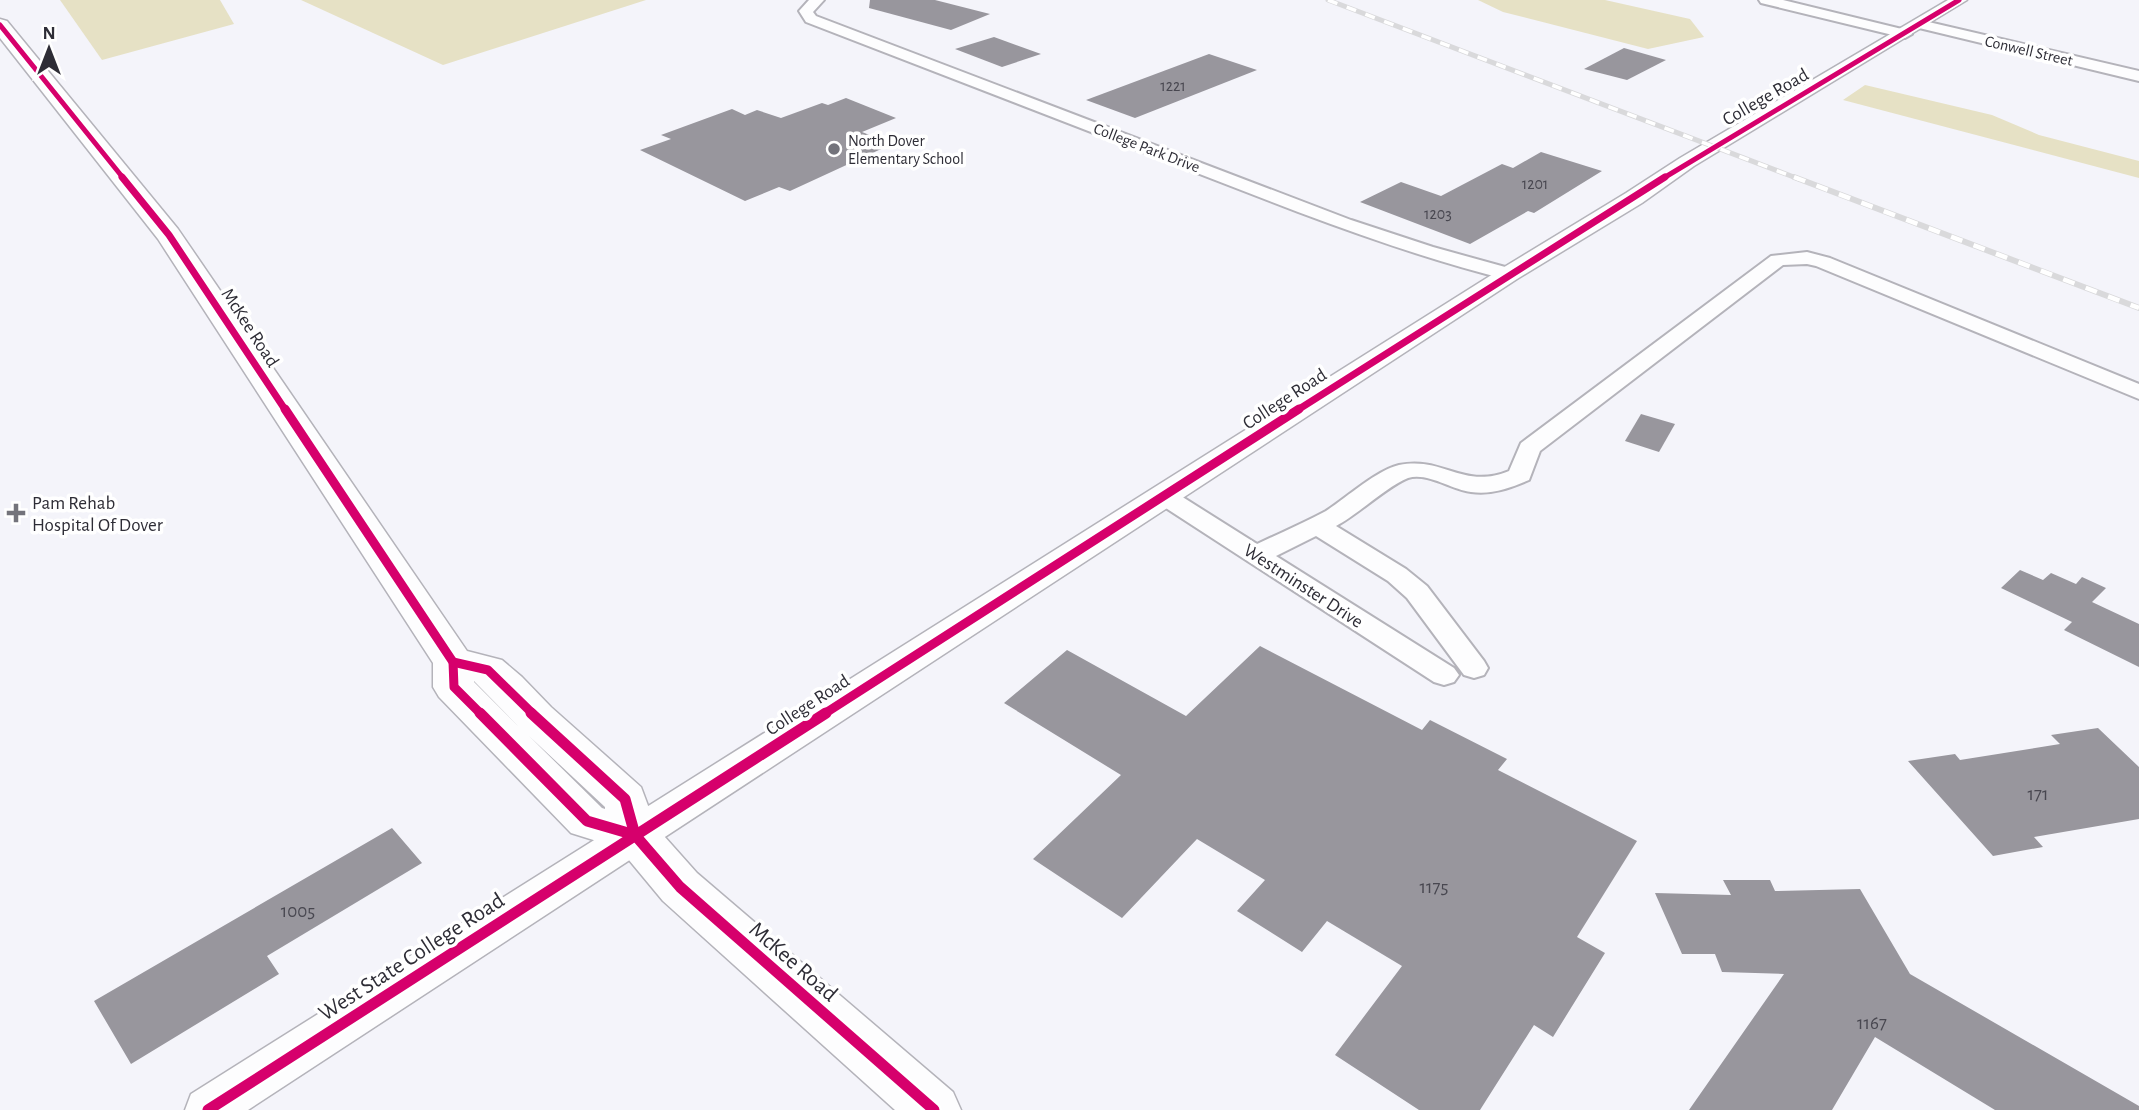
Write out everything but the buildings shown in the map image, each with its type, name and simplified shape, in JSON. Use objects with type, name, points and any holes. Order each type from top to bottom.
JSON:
[{"type":"main road","name":"McKee Road","points":[[0,27],[63,101],[169,235],[453,662],[454,687],[587,821],[635,835],[680,887],[934,1110]]},
{"type":"street","name":"College Park Drive","points":[[817,0],[810,4],[806,11],[811,19],[982,82],[1349,226],[1450,260],[1509,274]]},
{"type":"street","name":"Conwell Street","points":[[1766,0],[2139,76]]},
{"type":"street","name":"College Road","points":[[635,835],[1509,274],[1634,198],[1687,162],[1959,0]]},
{"type":"street","points":[[1256,555],[1317,525],[1401,472],[1414,469],[1427,471],[1459,484],[1486,486],[1504,483],[1520,475],[1529,448],[1778,260],[1807,258],[1823,262],[2139,392]]},
{"type":"street","name":"Westminster Drive","points":[[1164,496],[1444,675]]},
{"type":"street","points":[[1317,525],[1397,575],[1417,592],[1474,668]]},
{"type":"street","name":"West State College Road","points":[[208,1110],[635,835]]},
{"type":"shaded area","points":[[60,0],[220,0],[234,24],[102,60]]},
{"type":"shaded area","points":[[301,0],[646,0],[443,65]]},
{"type":"shaded area","points":[[1478,0],[1605,0],[1690,19],[1704,37],[1648,49],[1503,12]]},
{"type":"shaded area","points":[[1865,85],[1992,115],[2039,135],[2139,161],[2139,178],[1843,100]]},
{"type":"railway","points":[[1328,0],[1799,179]]},
{"type":"railway","points":[[1794,177],[2139,308]]},
{"type":"cycle path","points":[[208,1110],[1509,274],[1634,198],[1687,162],[1959,0]]},
{"type":"cycle path","points":[[0,25],[169,235],[453,662],[454,687],[587,821],[635,835]]},
{"type":"cycle path","points":[[453,662],[488,670],[507,687],[536,718],[625,799],[635,835],[680,887],[934,1110]]},
{"type":"place","name":"North Dover Elementary School","points":[[834,149]]},
{"type":"place","name":"Pam Rehab Hospital Of Dover","points":[[16,513]]}]
